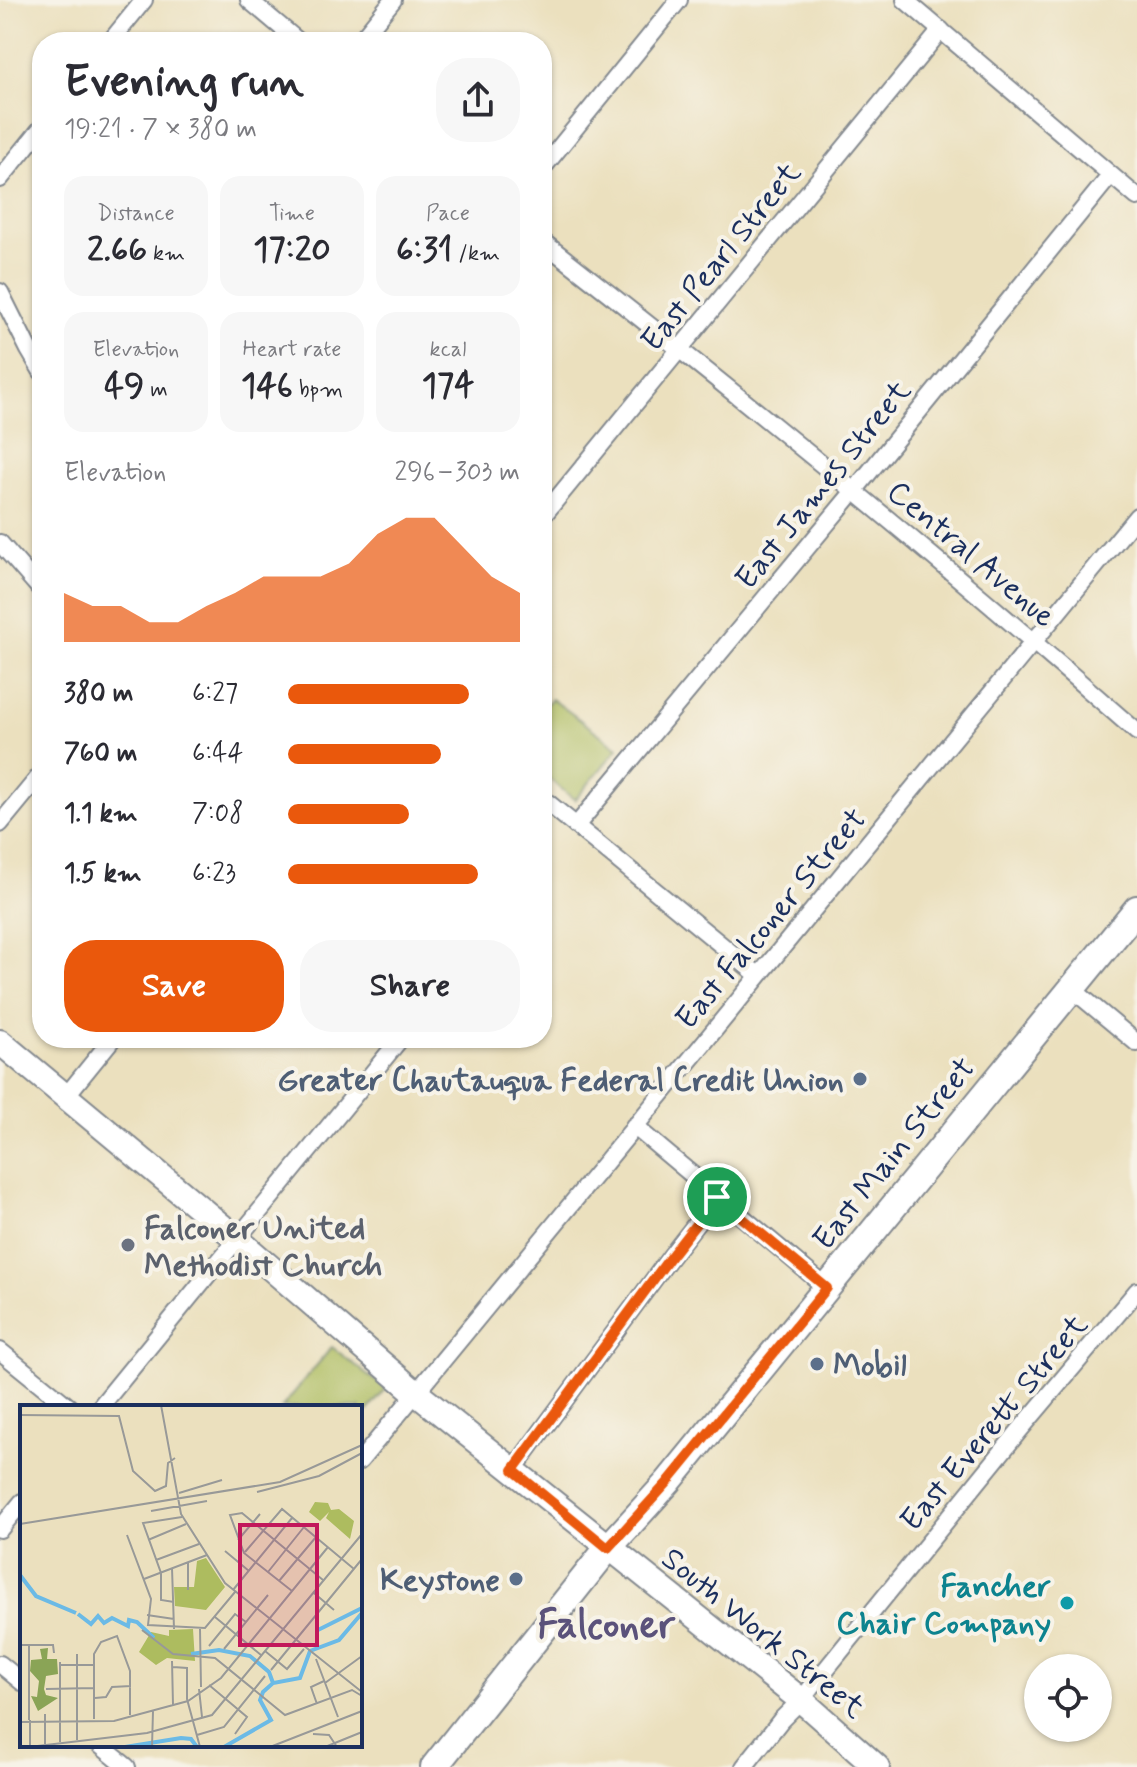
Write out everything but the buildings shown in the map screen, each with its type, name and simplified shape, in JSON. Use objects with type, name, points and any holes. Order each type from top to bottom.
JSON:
[{"type":"main road","name":"East Main Street","points":[[434,1767],[608,1548],[668,1482],[1137,909]]},
{"type":"street","points":[[118,32],[144,0]]},
{"type":"street","points":[[249,0],[287,32]]},
{"type":"street","points":[[367,32],[393,0]]},
{"type":"street","points":[[552,157],[679,0]]},
{"type":"street","points":[[905,0],[1137,197]]},
{"type":"street","name":"East Pearl Street","points":[[552,505],[941,30]]},
{"type":"street","points":[[0,179],[32,139]]},
{"type":"street","name":"East James Street","points":[[576,826],[1110,176]]},
{"type":"street","name":"Central Avenue","points":[[552,249],[680,348],[854,491],[1137,732]]},
{"type":"street","points":[[0,292],[32,355]]},
{"type":"street","name":"East Falconer Street","points":[[362,1459],[1137,516]]},
{"type":"street","points":[[0,543],[32,580]]},
{"type":"street","points":[[0,824],[32,785]]},
{"type":"street","points":[[552,806],[758,975]]},
{"type":"street","points":[[1071,988],[1137,1043]]},
{"type":"street","name":"South Work Street","points":[[0,1042],[416,1393],[801,1700],[877,1767]]},
{"type":"street","points":[[66,1096],[105,1048]]},
{"type":"street","points":[[102,1405],[393,1048]]},
{"type":"street","points":[[634,1126],[827,1288]]},
{"type":"street","points":[[513,1470],[717,1197]]},
{"type":"street","name":"East Everett Street","points":[[744,1767],[1137,1291]]},
{"type":"street","points":[[0,1351],[67,1405]]},
{"type":"street","points":[[0,1529],[20,1504]]},
{"type":"street","points":[[0,1664],[20,1680]]},
{"type":"street","points":[[102,1747],[118,1764]]},
{"type":"green space","points":[[552,699],[618,748],[575,800],[552,781]]},
{"type":"green space","points":[[332,1347],[386,1389],[362,1418],[362,1405],[284,1405]]},
{"type":"place","name":"Greater Chautauqua Federal Credit Union","points":[[860,1079]]},
{"type":"place","name":"Falconer United Methodist Church","points":[[128,1245]]},
{"type":"place","name":"Mobil","points":[[817,1364]]},
{"type":"place","name":"Keystone","points":[[516,1579]]},
{"type":"place","name":"Fancher Chair Company","points":[[1067,1603]]},
{"type":"district","name":"Falconer","points":[[606,1623]]},
{"type":"route","points":[[717,1197],[827,1288],[668,1482],[608,1548],[513,1470],[717,1197]]}]
